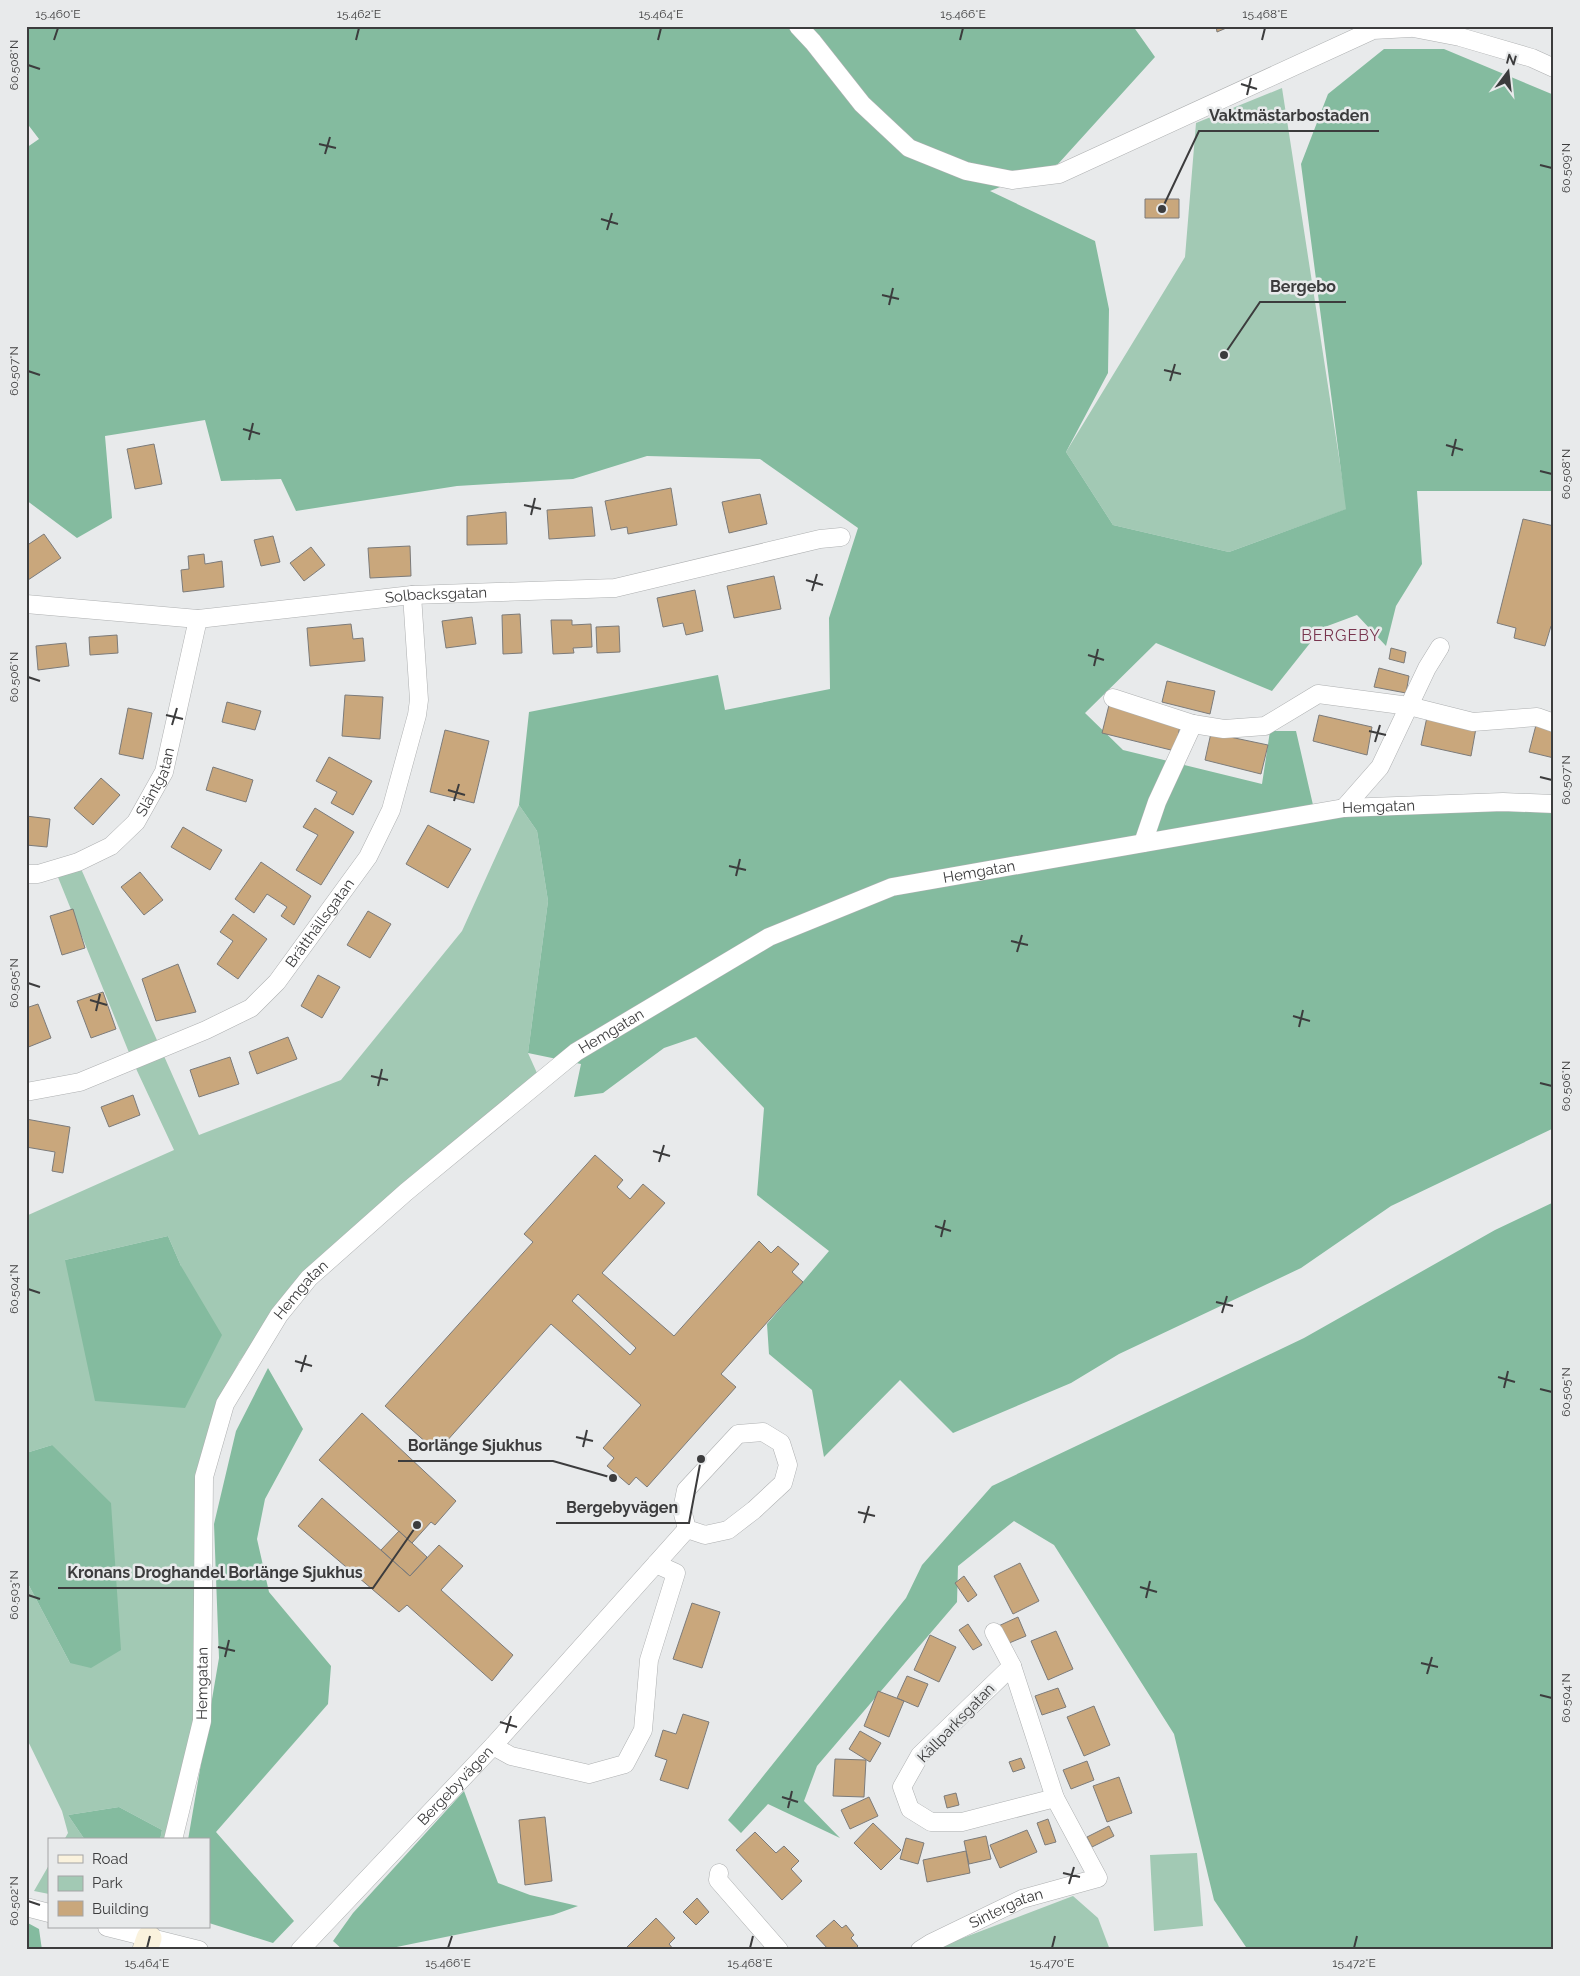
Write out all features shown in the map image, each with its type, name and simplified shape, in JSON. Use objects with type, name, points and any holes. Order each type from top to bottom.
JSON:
[{"type":"street","points":[[798,26],[862,104],[909,148],[966,171],[1012,180],[1059,174],[1373,30],[1407,27],[1469,40],[1532,58],[1554,68]]},
{"type":"street","name":"Solbacksgatan","points":[[26,604],[198,619],[412,595],[615,588],[820,539],[841,537]]},
{"type":"street","name":"Brätthällsgatan","points":[[26,1092],[80,1082],[206,1030],[251,1008],[277,982],[368,857],[391,810],[417,715],[419,700],[412,595]]},
{"type":"street","name":"Släntgatan","points":[[26,874],[38,874],[78,862],[111,846],[136,822],[164,772],[198,619]]},
{"type":"street","points":[[1344,808],[1380,767],[1427,668],[1440,647]]},
{"type":"street","points":[[1113,698],[1194,724],[1224,729],[1265,726],[1318,694],[1409,706],[1474,722],[1537,717],[1554,723]]},
{"type":"street","points":[[1143,843],[1157,802],[1194,724]]},
{"type":"street","name":"Hemgatan","points":[[173,1838],[202,1721],[204,1478],[225,1404],[279,1315],[309,1278],[406,1192],[576,1052],[769,937],[892,887],[1344,808],[1503,802],[1554,804]]},
{"type":"street","points":[[763,1432],[781,1443],[788,1465],[783,1483],[728,1530],[705,1535],[687,1529],[682,1510],[686,1490],[738,1434],[763,1432]]},
{"type":"street","name":"Bergebyvägen","points":[[300,1950],[493,1746],[687,1529]]},
{"type":"street","points":[[493,1746],[510,1756],[589,1774],[625,1764],[643,1730],[649,1660],[676,1573],[656,1564]]},
{"type":"street","name":"Källparksgatan","points":[[994,1632],[1012,1666],[1055,1798],[1098,1878]]},
{"type":"street","name":"Källparksgatan","points":[[1012,1666],[920,1755],[902,1787],[910,1810],[931,1822],[962,1822],[1055,1798]]},
{"type":"street","points":[[719,1873],[718,1880],[779,1950]]},
{"type":"street","name":"Sintergatan","points":[[920,1950],[1022,1899],[1098,1878]]},
{"type":"street","points":[[26,1907],[48,1913]]},
{"type":"street","points":[[112,1928],[199,1950]]},
{"type":"green space","points":[[26,26],[1133,26],[1155,57],[1058,164],[990,191],[1095,241],[1109,309],[1108,373],[1066,452],[1113,525],[1229,552],[1346,509],[1301,164],[1328,94],[1384,49],[1444,49],[1554,95],[1554,491],[1417,491],[1422,564],[1396,606],[1386,646],[1357,615],[1322,628],[1272,691],[1156,643],[1085,713],[1123,750],[1262,784],[1270,731],[1296,731],[1316,818],[1504,807],[1554,810],[1554,1128],[1391,1206],[1301,1268],[1119,1354],[1071,1383],[953,1433],[900,1380],[824,1457],[812,1390],[769,1354],[767,1324],[829,1251],[757,1195],[764,1108],[696,1037],[664,1048],[603,1093],[574,1097],[581,1064],[528,1053],[548,901],[537,831],[519,805],[529,712],[718,675],[725,710],[830,689],[829,618],[858,528],[760,459],[647,456],[573,479],[457,486],[296,511],[281,479],[221,481],[205,420],[105,436],[112,518],[77,538],[26,500],[26,148],[39,139],[26,122]]},
{"type":"green space","points":[[1282,88],[1347,509],[1229,552],[1113,525],[1066,452],[1185,257],[1196,123]]},
{"type":"green space","points":[[519,805],[537,831],[548,901],[528,1053],[537,1073],[303,1274],[239,1362],[219,1403],[198,1479],[195,1717],[166,1838],[160,1838],[162,1830],[119,1807],[68,1815],[84,1838],[65,1838],[68,1833],[62,1811],[26,1737],[26,1580],[70,1663],[52,1445],[26,1453],[26,1216],[174,1150],[132,1060],[53,865],[78,862],[199,1135],[341,1080],[462,931]],"holes":[[[168,1236],[181,1266],[65,1260]]]},
{"type":"green space","points":[[1554,1202],[1554,1950],[1248,1950],[1214,1900],[1174,1734],[1054,1545],[1014,1521],[958,1566],[957,1602],[817,1766],[804,1801],[840,1838],[768,1804],[741,1833],[728,1820],[906,1598],[922,1565],[992,1486],[1304,1338],[1495,1230]]},
{"type":"green space","points":[[168,1236],[181,1266],[222,1335],[185,1408],[95,1401],[65,1260]]},
{"type":"green space","points":[[268,1368],[303,1429],[265,1499],[257,1539],[269,1592],[331,1666],[328,1704],[216,1832],[294,1921],[273,1943],[210,1923],[210,1838],[188,1838],[219,1658],[214,1524],[236,1431]]},
{"type":"green space","points":[[52,1445],[111,1503],[121,1650],[91,1668],[70,1663],[26,1580],[26,1453]]},
{"type":"green space","points":[[464,1791],[498,1883],[530,1895],[578,1906],[553,1915],[382,1950],[343,1950],[333,1941],[353,1913]]},
{"type":"green space","points":[[119,1807],[162,1830],[160,1838],[84,1838],[68,1815]]},
{"type":"green space","points":[[1197,1853],[1203,1926],[1154,1931],[1150,1855]]},
{"type":"green space","points":[[48,1867],[48,1894],[34,1891]]},
{"type":"green space","points":[[1073,1896],[1098,1918],[1110,1950],[931,1950]]},
{"type":"green space","points":[[26,1922],[39,1929],[42,1950],[26,1950]]},
{"type":"building","points":[[1216,26],[1231,26],[1217,32]]},
{"type":"building","points":[[1145,199],[1179,199],[1179,218],[1145,218]]},
{"type":"building","points":[[154,444],[162,484],[135,489],[127,449]]},
{"type":"building","points":[[671,488],[677,525],[628,534],[627,527],[611,530],[605,501]]},
{"type":"building","points":[[760,494],[767,524],[729,533],[722,502]]},
{"type":"building","points":[[592,507],[595,536],[549,539],[547,510]]},
{"type":"building","points":[[506,512],[507,544],[467,545],[467,516]]},
{"type":"building","points":[[1523,519],[1554,526],[1554,627],[1551,626],[1545,646],[1514,638],[1516,628],[1497,623]]},
{"type":"building","points":[[44,534],[61,558],[28,580],[26,577],[26,546]]},
{"type":"building","points":[[273,536],[280,562],[261,566],[254,540]]},
{"type":"building","points":[[410,546],[411,576],[370,578],[368,548]]},
{"type":"building","points":[[311,547],[325,565],[304,581],[290,563]]},
{"type":"building","points":[[204,554],[205,564],[222,561],[224,587],[183,592],[181,570],[189,569],[188,556]]},
{"type":"building","points":[[774,576],[781,609],[734,618],[727,586]]},
{"type":"building","points":[[695,590],[703,631],[686,635],[683,623],[663,627],[657,598]]},
{"type":"building","points":[[520,614],[522,653],[503,654],[502,615]]},
{"type":"building","points":[[472,617],[476,644],[446,648],[442,621]]},
{"type":"building","points":[[551,620],[572,620],[572,625],[591,624],[592,647],[573,648],[574,653],[553,654]]},
{"type":"building","points":[[351,624],[353,639],[363,638],[365,661],[310,666],[307,628]]},
{"type":"building","points":[[619,626],[620,652],[597,653],[596,627]]},
{"type":"building","points":[[117,635],[118,653],[90,655],[89,637]]},
{"type":"building","points":[[66,643],[69,666],[38,670],[36,646]]},
{"type":"building","points":[[1391,648],[1406,652],[1404,663],[1389,659]]},
{"type":"building","points":[[1379,668],[1409,676],[1406,693],[1374,687]]},
{"type":"building","points":[[1167,681],[1215,691],[1210,714],[1162,702]]},
{"type":"building","points":[[345,695],[383,697],[380,739],[342,736]]},
{"type":"building","points":[[227,702],[261,711],[255,730],[222,722]]},
{"type":"building","points":[[1109,705],[1181,721],[1175,751],[1102,733]]},
{"type":"building","points":[[128,708],[152,713],[143,759],[119,754]]},
{"type":"building","points":[[1319,715],[1372,727],[1367,755],[1313,741]]},
{"type":"building","points":[[1427,717],[1476,728],[1471,756],[1421,745]]},
{"type":"building","points":[[1536,725],[1554,729],[1554,758],[1529,752]]},
{"type":"building","points":[[445,730],[489,741],[474,803],[430,792]]},
{"type":"building","points":[[1211,733],[1268,745],[1261,774],[1205,760]]},
{"type":"building","points":[[329,757],[372,781],[353,815],[331,803],[337,792],[316,781]]},
{"type":"building","points":[[213,767],[253,780],[246,802],[206,790]]},
{"type":"building","points":[[101,778],[120,795],[93,825],[74,808]]},
{"type":"building","points":[[315,808],[354,832],[321,885],[296,870],[318,835],[303,827]]},
{"type":"building","points":[[26,816],[50,819],[47,847],[26,845]]},
{"type":"building","points":[[428,825],[471,849],[448,888],[406,864]]},
{"type":"building","points":[[183,827],[222,850],[210,870],[171,847]]},
{"type":"building","points":[[261,862],[311,896],[294,925],[281,916],[287,907],[267,894],[254,913],[235,899]]},
{"type":"building","points":[[140,872],[163,900],[144,915],[121,887]]},
{"type":"building","points":[[73,909],[85,948],[62,955],[50,916]]},
{"type":"building","points":[[368,911],[391,924],[370,958],[347,945]]},
{"type":"building","points":[[233,914],[267,939],[238,979],[217,964],[233,941],[220,932]]},
{"type":"building","points":[[178,964],[196,1012],[156,1021],[142,979]]},
{"type":"building","points":[[318,975],[340,987],[322,1018],[301,1006]]},
{"type":"building","points":[[103,992],[116,1029],[91,1038],[77,1001]]},
{"type":"building","points":[[38,1004],[51,1038],[26,1048],[26,1008]]},
{"type":"building","points":[[288,1037],[297,1059],[257,1074],[249,1052]]},
{"type":"building","points":[[230,1057],[239,1084],[199,1097],[190,1070]]},
{"type":"building","points":[[133,1095],[140,1115],[109,1127],[101,1107]]},
{"type":"building","points":[[26,1119],[70,1127],[63,1173],[52,1171],[55,1152],[26,1147]]},
{"type":"building","points":[[595,1155],[623,1180],[617,1187],[630,1199],[643,1184],[665,1203],[602,1273],[674,1336],[759,1241],[771,1253],[778,1246],[799,1264],[792,1272],[803,1282],[721,1374],[736,1387],[647,1487],[636,1477],[629,1485],[607,1466],[614,1458],[603,1448],[641,1405],[551,1324],[437,1452],[385,1406],[533,1242],[524,1234]],"holes":[[[578,1294],[636,1348],[630,1355],[572,1301]]]},
{"type":"building","points":[[362,1413],[456,1501],[435,1525],[431,1522],[412,1543],[319,1460]]},
{"type":"building","points":[[322,1498],[410,1576],[439,1545],[463,1566],[441,1590],[513,1655],[492,1681],[407,1605],[399,1612],[298,1526]]},
{"type":"building","points":[[399,1531],[427,1557],[410,1576],[381,1550]]},
{"type":"building","points":[[1020,1563],[1039,1601],[1013,1614],[994,1576]]},
{"type":"building","points":[[964,1576],[977,1595],[968,1602],[955,1583]]},
{"type":"building","points":[[692,1603],[720,1612],[702,1668],[673,1659]]},
{"type":"building","points":[[1018,1617],[1026,1636],[1002,1646],[994,1628]]},
{"type":"building","points":[[968,1624],[982,1645],[973,1650],[959,1630]]},
{"type":"building","points":[[1056,1631],[1073,1669],[1048,1680],[1031,1641]]},
{"type":"building","points":[[930,1635],[956,1647],[939,1682],[914,1670]]},
{"type":"building","points":[[907,1676],[928,1684],[918,1707],[897,1698]]},
{"type":"building","points":[[1058,1688],[1066,1707],[1042,1715],[1035,1696]]},
{"type":"building","points":[[878,1691],[904,1701],[889,1737],[864,1726]]},
{"type":"building","points":[[1094,1706],[1110,1745],[1084,1756],[1067,1717]]},
{"type":"building","points":[[683,1714],[709,1722],[688,1789],[660,1780],[667,1760],[655,1756],[663,1730],[676,1734]]},
{"type":"building","points":[[860,1731],[881,1743],[870,1762],[849,1749]]},
{"type":"building","points":[[1021,1758],[1025,1768],[1013,1772],[1009,1762]]},
{"type":"building","points":[[835,1759],[866,1760],[864,1797],[833,1796]]},
{"type":"building","points":[[1087,1761],[1094,1780],[1071,1789],[1063,1770]]},
{"type":"building","points":[[1119,1777],[1132,1813],[1107,1822],[1093,1786]]},
{"type":"building","points":[[956,1793],[959,1805],[947,1808],[944,1796]]},
{"type":"building","points":[[869,1797],[878,1816],[850,1829],[841,1810]]},
{"type":"building","points":[[545,1817],[552,1881],[525,1885],[519,1820]]},
{"type":"building","points":[[1048,1819],[1056,1842],[1045,1845],[1037,1823]]},
{"type":"building","points":[[873,1823],[901,1850],[881,1870],[854,1843]]},
{"type":"building","points":[[1109,1826],[1114,1836],[1092,1847],[1087,1837]]},
{"type":"building","points":[[1027,1830],[1037,1852],[1000,1868],[990,1845]]},
{"type":"building","points":[[755,1832],[776,1853],[784,1846],[799,1861],[791,1869],[802,1881],[782,1900],[736,1850]]},
{"type":"building","points":[[986,1836],[991,1859],[969,1864],[964,1841]]},
{"type":"building","points":[[906,1838],[924,1843],[918,1864],[900,1859]]},
{"type":"building","points":[[966,1851],[970,1873],[927,1882],[923,1860]]},
{"type":"building","points":[[697,1898],[709,1912],[696,1925],[683,1912]]},
{"type":"building","points":[[656,1918],[675,1938],[669,1944],[674,1950],[624,1950]]},
{"type":"building","points":[[834,1920],[842,1928],[846,1925],[854,1935],[851,1938],[858,1946],[854,1950],[829,1950],[816,1936]]},
{"type":"place","name":"Vaktmästarbostaden","points":[[1162,209]]},
{"type":"place","name":"Bergebo","points":[[1224,355]]},
{"type":"place","name":"Bergebyvägen","points":[[701,1459]]},
{"type":"place","name":"Borlänge Sjukhus","points":[[613,1478]]},
{"type":"place","name":"Kronans Droghandel Borlänge Sjukhus","points":[[417,1525]]},
{"type":"district","name":"BERGEBY","points":[[1341,635]]}]
